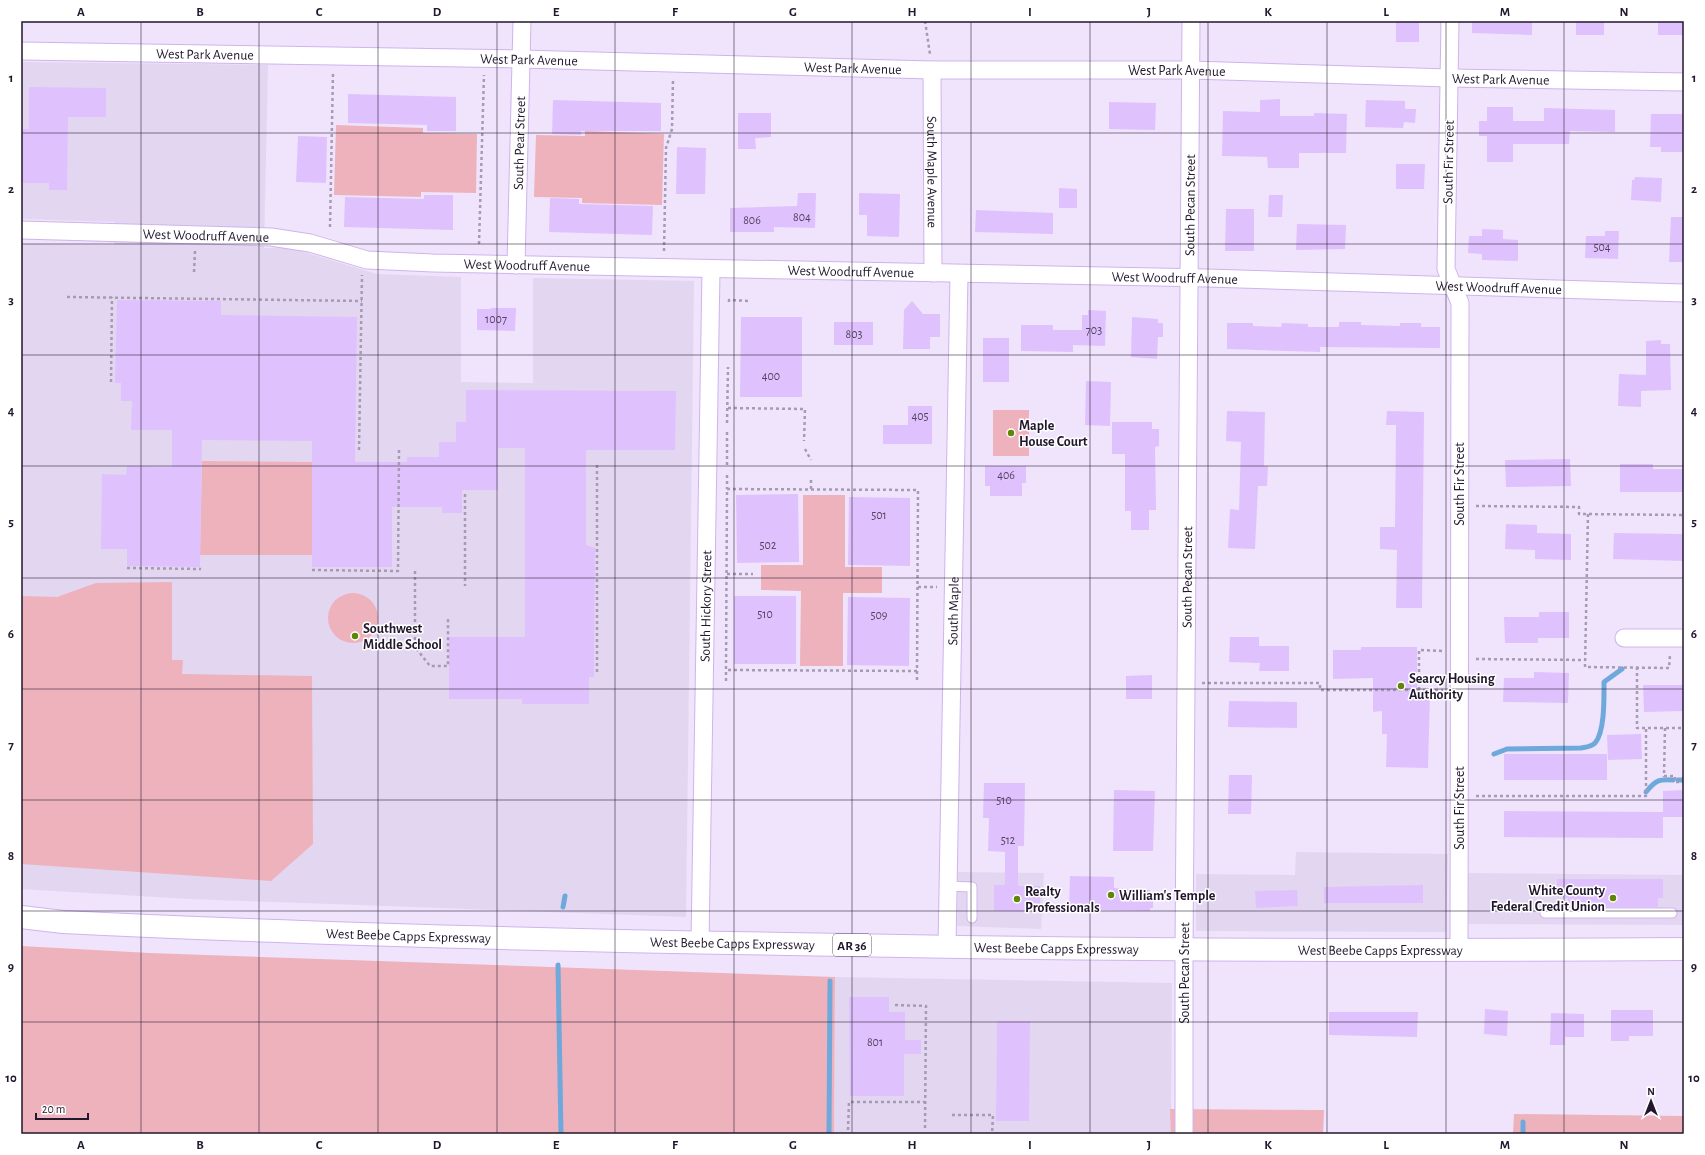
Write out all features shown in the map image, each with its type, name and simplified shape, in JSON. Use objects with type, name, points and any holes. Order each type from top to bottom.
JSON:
[{"type":"main road","name":"West Beebe Capps Expressway","points":[[21,917],[63,922],[298,933],[700,943],[1184,950],[1684,949]]},
{"type":"street","name":"South Pear Street","points":[[516,265],[522,21]]},
{"type":"street","name":"South Pecan Street","points":[[1184,1134],[1191,21]]},
{"type":"street","name":"South Fir Street","points":[[1450,21],[1446,269],[1460,303],[1459,949]]},
{"type":"street","name":"West Park Avenue","points":[[21,50],[932,70],[1191,70],[1449,78],[1684,82]]},
{"type":"street","name":"South Maple Avenue","points":[[932,70],[933,274]]},
{"type":"street","name":"West Woodruff Avenue","points":[[21,230],[271,237],[310,243],[367,260],[433,263],[711,270],[1189,278],[1684,292]]},
{"type":"street","name":"South Hickory Street","points":[[700,943],[711,270]]},
{"type":"street","name":"South Maple","points":[[947,947],[959,274]]},
{"type":"street","points":[[1624,638],[1677,638]]},
{"type":"lane","points":[[948,886],[972,887],[972,918]]},
{"type":"lane","points":[[1545,913],[1672,913]]},
{"type":"path","points":[[924,21],[932,70]]},
{"type":"path","points":[[330,227],[333,71]]},
{"type":"path","points":[[479,244],[484,74]]},
{"type":"path","points":[[664,256],[666,148],[672,129],[673,77]]},
{"type":"path","points":[[194,272],[195,246]]},
{"type":"path","points":[[359,450],[363,272]]},
{"type":"path","points":[[67,297],[362,301]]},
{"type":"path","points":[[111,382],[112,298]]},
{"type":"path","points":[[729,308],[729,300],[750,301]]},
{"type":"path","points":[[728,362],[728,423]]},
{"type":"path","points":[[728,408],[805,409],[804,441]]},
{"type":"path","points":[[727,465],[728,431]]},
{"type":"path","points":[[805,449],[811,460]]},
{"type":"path","points":[[312,570],[398,571],[399,450]]},
{"type":"path","points":[[597,672],[598,464]]},
{"type":"path","points":[[726,681],[727,474]]},
{"type":"path","points":[[811,480],[811,490]]},
{"type":"path","points":[[727,489],[918,490],[917,681]]},
{"type":"path","points":[[465,494],[465,586]]},
{"type":"path","points":[[1459,506],[1579,508],[1579,514],[1684,515]]},
{"type":"path","points":[[1588,514],[1585,667],[1670,668],[1677,638]]},
{"type":"path","points":[[127,568],[200,569]]},
{"type":"path","points":[[415,571],[415,647],[430,666],[448,666],[448,617]]},
{"type":"path","points":[[726,574],[753,574]]},
{"type":"path","points":[[918,587],[944,587]]},
{"type":"path","points":[[1419,690],[1419,650],[1459,655],[1585,660]]},
{"type":"path","points":[[1637,667],[1637,728],[1684,728]]},
{"type":"path","points":[[726,670],[917,672]]},
{"type":"path","points":[[1186,682],[1320,683],[1320,690],[1459,690]]},
{"type":"path","points":[[1459,796],[1646,796],[1646,728]]},
{"type":"path","points":[[1665,728],[1664,776],[1675,776],[1675,782],[1684,782]]},
{"type":"path","points":[[895,1005],[926,1006],[925,1131]]},
{"type":"path","points":[[848,1130],[849,1102],[925,1102]]},
{"type":"path","points":[[952,1115],[993,1115],[992,1134]]},
{"type":"shaded area","name":"Southwest Middle School","points":[[21,62],[268,65],[264,248],[291,248],[377,274],[461,277],[461,382],[533,383],[533,278],[694,281],[686,917],[190,899],[21,889],[21,244],[114,245],[115,222],[21,219]]},
{"type":"shaded area","points":[[336,125],[423,128],[423,133],[477,134],[476,193],[421,192],[421,197],[334,195]]},
{"type":"shaded area","points":[[585,131],[664,134],[662,205],[582,203],[582,198],[534,197],[536,135],[585,136]]},
{"type":"shaded area","name":"Maple House Court","points":[[993,410],[1029,410],[1029,456],[993,456]]},
{"type":"shaded area","points":[[202,461],[312,462],[312,555],[200,555]]},
{"type":"shaded area","points":[[803,495],[845,495],[845,567],[882,567],[882,593],[843,593],[843,666],[800,666],[801,591],[761,590],[761,565],[803,565]]},
{"type":"shaded area","points":[[172,582],[172,660],[183,660],[182,674],[312,676],[313,844],[271,881],[21,864],[21,596],[57,597],[96,583]]},
{"type":"shaded area","points":[[348,593],[358,593],[371,600],[378,613],[378,623],[371,636],[358,643],[348,643],[339,639],[332,632],[328,623],[328,613],[332,604],[339,597]]},
{"type":"shaded area","points":[[1296,852],[1448,854],[1446,932],[1196,931],[1196,874],[1295,875]]},
{"type":"shaded area","points":[[958,872],[1044,873],[1041,929],[957,926]]},
{"type":"shaded area","points":[[1464,873],[1684,875],[1684,925],[1464,924]]},
{"type":"shaded area","points":[[21,946],[150,953],[835,977],[834,1134],[21,1134]]},
{"type":"shaded area","points":[[835,977],[1172,983],[1171,1134],[834,1134]]},
{"type":"shaded area","points":[[1170,1109],[1324,1110],[1323,1134],[1171,1134]]},
{"type":"shaded area","points":[[1514,1114],[1684,1116],[1684,1134],[1513,1134]]},
{"type":"building","points":[[1396,21],[1419,21],[1419,42],[1396,42]]},
{"type":"building","points":[[1472,21],[1532,21],[1532,35],[1472,33]]},
{"type":"building","points":[[1576,21],[1604,21],[1604,35],[1576,35]]},
{"type":"building","points":[[1658,21],[1684,21],[1684,35],[1658,35]]},
{"type":"building","points":[[29,87],[106,88],[106,117],[68,117],[67,190],[49,190],[49,183],[21,183],[21,129],[29,129]]},
{"type":"building","points":[[348,94],[456,97],[456,131],[427,131],[427,125],[348,123]]},
{"type":"building","points":[[1280,99],[1280,116],[1314,116],[1314,113],[1347,114],[1346,153],[1299,153],[1299,168],[1268,168],[1267,157],[1222,156],[1223,111],[1260,112],[1260,100]]},
{"type":"building","points":[[553,100],[661,103],[661,131],[581,131],[581,135],[552,134]]},
{"type":"building","points":[[1366,100],[1405,101],[1405,109],[1416,109],[1415,123],[1404,122],[1403,128],[1365,127]]},
{"type":"building","points":[[1109,102],[1156,103],[1155,130],[1109,129]]},
{"type":"building","points":[[1487,107],[1513,107],[1513,121],[1544,121],[1544,108],[1615,110],[1615,132],[1570,131],[1569,144],[1513,144],[1513,162],[1487,162],[1487,136],[1479,136],[1479,121],[1487,121]]},
{"type":"building","points":[[738,113],[771,113],[771,137],[755,138],[756,149],[738,149]]},
{"type":"building","points":[[1651,114],[1684,114],[1684,152],[1661,152],[1661,147],[1650,147]]},
{"type":"building","points":[[298,136],[327,137],[326,183],[296,182]]},
{"type":"building","points":[[677,147],[706,148],[705,194],[676,194]]},
{"type":"building","points":[[1396,164],[1425,164],[1424,189],[1396,189]]},
{"type":"building","points":[[1635,177],[1662,178],[1661,202],[1631,200],[1632,180],[1634,180]]},
{"type":"building","points":[[1059,188],[1077,189],[1077,208],[1059,208]]},
{"type":"building","points":[[798,193],[816,193],[815,228],[774,227],[774,232],[730,232],[730,208],[797,206]]},
{"type":"building","points":[[859,193],[900,194],[899,237],[867,236],[867,215],[859,215]]},
{"type":"building","points":[[424,195],[453,195],[453,230],[344,227],[345,197],[424,199]]},
{"type":"building","points":[[1269,195],[1283,195],[1282,217],[1268,217]]},
{"type":"building","points":[[550,198],[579,199],[579,204],[653,206],[652,235],[549,232]]},
{"type":"building","points":[[1226,209],[1254,209],[1254,251],[1225,251]]},
{"type":"building","points":[[976,210],[1053,213],[1053,234],[975,232]]},
{"type":"building","points":[[1671,217],[1684,217],[1684,262],[1669,262]]},
{"type":"building","points":[[1297,224],[1346,225],[1345,249],[1296,250]]},
{"type":"building","points":[[1482,229],[1503,230],[1503,239],[1518,240],[1518,261],[1482,260],[1482,254],[1468,253],[1469,236],[1482,236]]},
{"type":"building","points":[[1605,231],[1619,231],[1618,259],[1585,258],[1586,236],[1605,236]]},
{"type":"building","points":[[117,300],[221,301],[221,315],[357,317],[355,462],[407,462],[407,457],[439,457],[439,442],[456,442],[456,422],[466,422],[466,390],[676,391],[675,450],[586,450],[586,545],[595,548],[594,677],[589,677],[589,704],[522,704],[522,699],[449,699],[449,637],[525,637],[525,448],[498,448],[498,490],[462,490],[462,513],[442,513],[442,507],[392,507],[392,567],[312,567],[312,441],[202,440],[200,567],[127,566],[127,549],[101,549],[102,474],[126,475],[127,466],[172,467],[172,430],[131,430],[132,401],[121,401],[121,383],[115,383]]},
{"type":"building","points":[[912,301],[923,314],[940,314],[940,337],[930,337],[930,349],[903,349],[904,310]]},
{"type":"building","points":[[516,308],[515,331],[477,330],[477,309]]},
{"type":"building","points":[[1088,310],[1106,311],[1105,346],[1073,345],[1073,352],[1021,351],[1021,325],[1053,325],[1053,330],[1082,330],[1082,315],[1088,315]]},
{"type":"building","points":[[741,317],[802,317],[802,397],[740,397]]},
{"type":"building","points":[[1132,317],[1158,319],[1158,323],[1163,323],[1163,337],[1158,337],[1157,359],[1131,357]]},
{"type":"building","points":[[834,322],[873,322],[873,345],[834,345]]},
{"type":"building","points":[[1339,322],[1361,322],[1361,325],[1400,326],[1400,323],[1421,323],[1421,327],[1440,327],[1440,348],[1320,347],[1320,352],[1227,349],[1227,323],[1253,323],[1253,326],[1281,327],[1282,323],[1308,324],[1308,327],[1339,327]]},
{"type":"building","points":[[983,338],[1009,338],[1009,382],[983,382]]},
{"type":"building","points":[[1661,340],[1661,344],[1670,344],[1671,390],[1641,391],[1641,407],[1618,406],[1619,374],[1646,375],[1646,341]]},
{"type":"building","points":[[1086,381],[1111,382],[1110,426],[1085,425]]},
{"type":"building","points":[[908,406],[932,406],[932,444],[883,444],[883,425],[908,425]]},
{"type":"building","points":[[1227,411],[1265,412],[1264,466],[1268,466],[1267,486],[1258,486],[1255,549],[1228,548],[1230,509],[1239,510],[1241,442],[1226,441]]},
{"type":"building","points":[[1387,411],[1424,412],[1422,608],[1396,608],[1397,550],[1380,549],[1380,527],[1395,527],[1396,425],[1386,425]]},
{"type":"building","points":[[1112,422],[1152,422],[1152,429],[1159,429],[1159,446],[1155,447],[1156,510],[1149,510],[1149,530],[1131,530],[1131,511],[1125,511],[1125,454],[1112,454]]},
{"type":"building","points":[[1570,459],[1571,486],[1506,487],[1505,460]]},
{"type":"building","points":[[1620,464],[1653,464],[1653,469],[1683,469],[1684,492],[1620,492]]},
{"type":"building","points":[[985,466],[1026,466],[1026,483],[1022,483],[1022,496],[990,496],[990,486],[985,486]]},
{"type":"building","points":[[798,494],[799,562],[737,563],[736,495]]},
{"type":"building","points":[[849,497],[910,498],[910,566],[848,565]]},
{"type":"building","points":[[1506,524],[1537,525],[1537,533],[1571,534],[1571,560],[1535,559],[1535,550],[1505,549]]},
{"type":"building","points":[[1614,533],[1684,534],[1684,561],[1613,559]]},
{"type":"building","points":[[734,596],[796,596],[796,664],[734,664]]},
{"type":"building","points":[[848,597],[910,598],[909,666],[847,665]]},
{"type":"building","points":[[1539,612],[1569,612],[1569,638],[1538,638],[1538,643],[1505,643],[1504,617],[1539,617]]},
{"type":"building","points":[[1230,637],[1259,637],[1259,646],[1289,646],[1289,671],[1259,671],[1260,663],[1229,662]]},
{"type":"building","name":"Searcy Housing Authority","points":[[1361,647],[1417,647],[1417,694],[1430,694],[1428,768],[1386,767],[1387,734],[1382,734],[1382,711],[1373,712],[1373,678],[1333,679],[1333,650],[1361,650]]},
{"type":"building","points":[[1534,672],[1569,673],[1568,703],[1503,702],[1504,678],[1534,678]]},
{"type":"building","points":[[1152,675],[1152,699],[1126,699],[1126,676]]},
{"type":"building","points":[[1643,685],[1684,685],[1684,711],[1644,712]]},
{"type":"building","points":[[1229,701],[1297,702],[1297,728],[1228,727]]},
{"type":"building","points":[[1641,734],[1642,759],[1608,760],[1607,735]]},
{"type":"building","points":[[1504,754],[1607,754],[1607,780],[1504,780]]},
{"type":"building","points":[[1229,775],[1252,775],[1251,814],[1228,814]]},
{"type":"building","points":[[984,783],[1025,783],[1024,846],[1018,846],[1018,886],[1040,886],[1040,912],[994,911],[994,885],[1005,885],[1005,852],[988,851],[989,818],[983,818]]},
{"type":"building","points":[[1114,790],[1155,791],[1153,851],[1113,851]]},
{"type":"building","points":[[1684,790],[1684,817],[1663,817],[1663,838],[1504,837],[1504,811],[1663,812],[1663,791]]},
{"type":"building","name":"William's Temple","points":[[1070,876],[1114,877],[1114,888],[1150,890],[1150,892],[1153,893],[1153,908],[1150,908],[1150,911],[1069,909]]},
{"type":"building","name":"White County Federal Credit Union","points":[[1557,879],[1663,879],[1663,898],[1658,898],[1658,907],[1576,907],[1576,905],[1568,905],[1568,898],[1563,898],[1563,892],[1557,892]]},
{"type":"building","points":[[1423,885],[1423,903],[1324,903],[1324,887]]},
{"type":"building","points":[[1297,890],[1298,906],[1256,908],[1255,891]]},
{"type":"building","points":[[849,997],[889,997],[889,1012],[905,1012],[905,1040],[921,1040],[921,1054],[904,1054],[904,1096],[850,1096]]},
{"type":"building","points":[[1485,1009],[1508,1011],[1507,1036],[1484,1034]]},
{"type":"building","points":[[1611,1010],[1653,1010],[1653,1036],[1629,1036],[1629,1041],[1611,1041]]},
{"type":"building","points":[[1329,1012],[1418,1012],[1417,1037],[1329,1035]]},
{"type":"building","points":[[1551,1013],[1584,1014],[1584,1037],[1565,1037],[1565,1045],[1550,1045]]},
{"type":"building","points":[[997,1021],[1030,1021],[1029,1121],[996,1121]]},
{"type":"waterway","points":[[1494,754],[1507,749],[1581,748],[1588,747],[1595,743],[1601,731],[1604,705],[1604,682],[1622,669]]},
{"type":"waterway","points":[[1646,792],[1657,782],[1673,780]]},
{"type":"waterway","points":[[1678,780],[1684,780]]},
{"type":"waterway","points":[[563,907],[565,896]]},
{"type":"waterway","points":[[558,965],[561,1134]]},
{"type":"waterway","points":[[829,1134],[830,981]]},
{"type":"waterway","points":[[1523,1122],[1523,1134]]},
{"type":"place","name":"Maple House Court","points":[[1011,433]]},
{"type":"place","name":"Southwest Middle School","points":[[355,636]]},
{"type":"place","name":"Searcy Housing Authority","points":[[1401,686]]},
{"type":"place","name":"William's Temple","points":[[1111,895]]},
{"type":"place","name":"White County Federal Credit Union","points":[[1613,898]]},
{"type":"place","name":"Realty Professionals","points":[[1017,899]]}]
